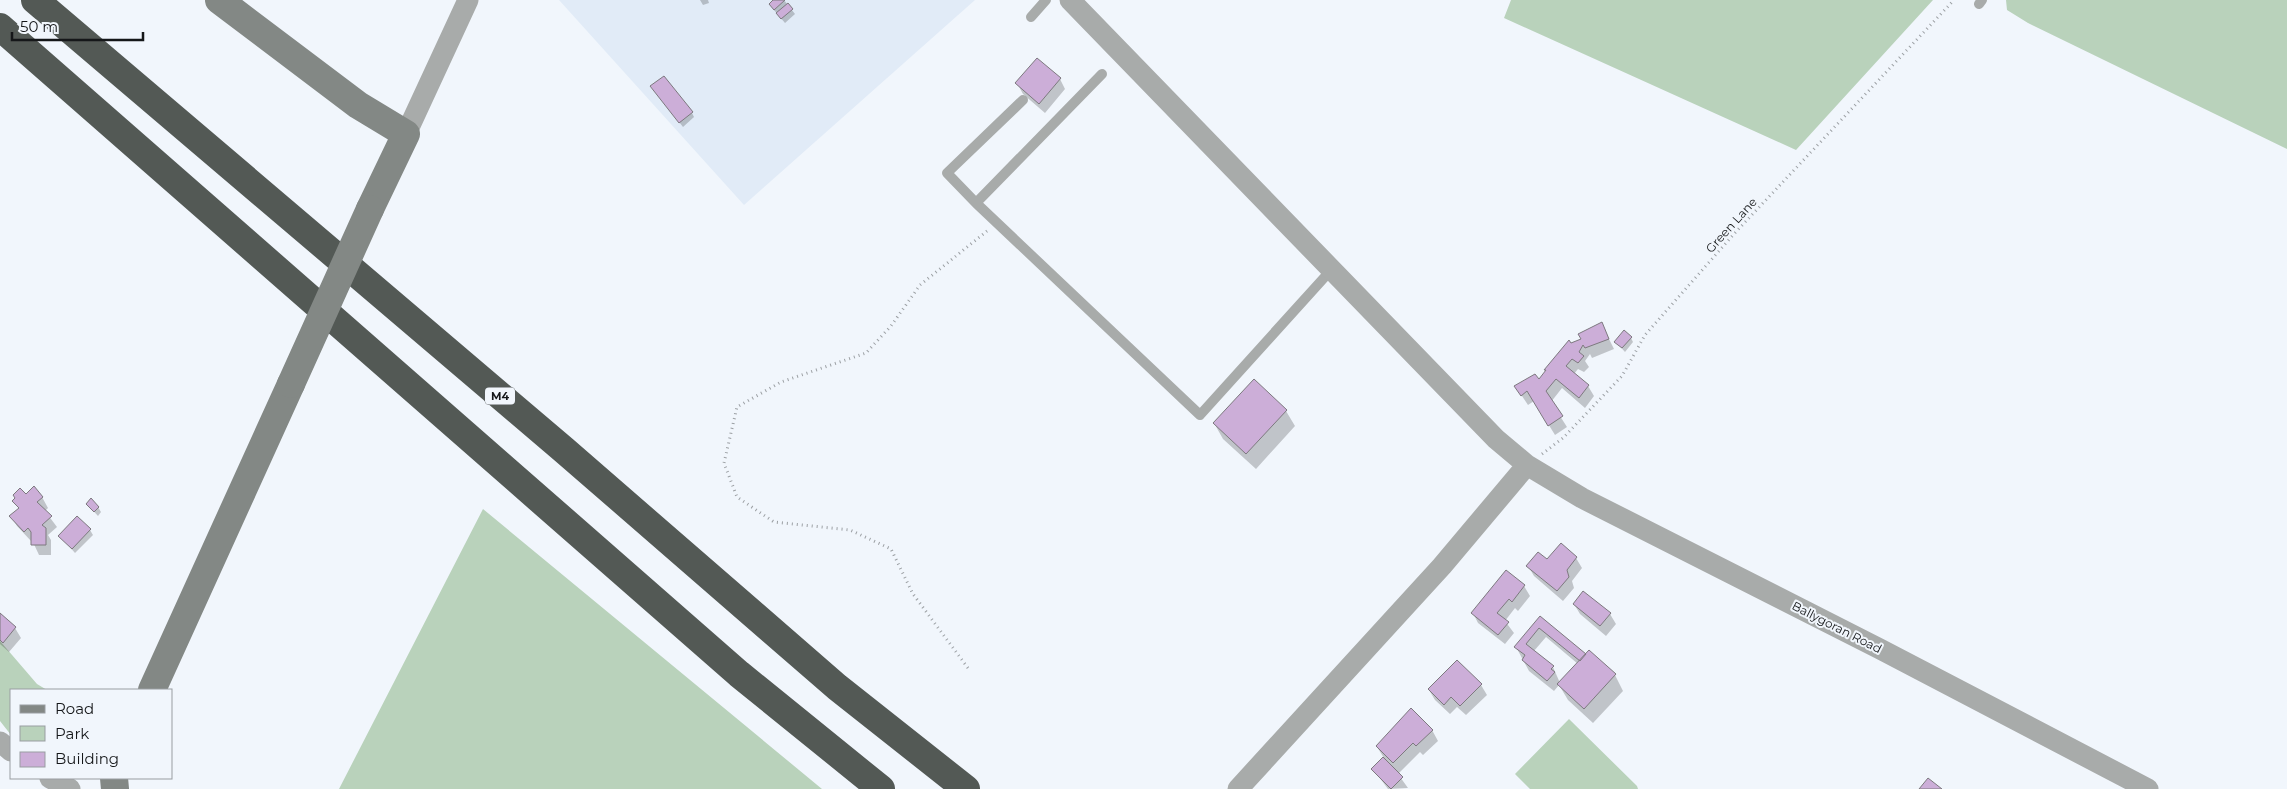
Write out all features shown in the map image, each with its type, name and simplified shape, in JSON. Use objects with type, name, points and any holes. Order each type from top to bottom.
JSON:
[{"type":"highway","name":"M4","points":[[35,0],[564,450],[838,687],[966,789]]},
{"type":"highway","points":[[0,26],[739,674],[881,789]]},
{"type":"main road","points":[[152,689],[370,209],[406,134],[358,105],[218,0]]},
{"type":"street","points":[[406,134],[468,0]]},
{"type":"street","name":"Ballygoran Road","points":[[1070,0],[1496,439],[1527,465],[1597,506],[1880,648],[2148,789]]},
{"type":"street","points":[[1238,789],[1442,566],[1527,465]]},
{"type":"street","points":[[0,742],[10,750]]},
{"type":"lane","points":[[1031,17],[1046,0]]},
{"type":"lane","points":[[976,203],[1102,74]]},
{"type":"lane","points":[[1022,100],[947,174],[1200,415],[1332,269]]},
{"type":"path","name":"Green Lane","points":[[1527,465],[1563,438],[1622,376],[1645,336],[1733,235],[1954,0]]},
{"type":"path","points":[[968,668],[913,594],[891,549],[850,530],[774,522],[737,497],[724,463],[737,407],[781,382],[866,353],[890,326],[920,285],[997,223]]},
{"type":"shaded area","points":[[559,0],[975,0],[744,205]]},
{"type":"green space","points":[[1511,0],[1933,0],[1796,150],[1504,18]]},
{"type":"green space","points":[[2006,0],[2287,0],[2287,149],[2028,23],[2007,10]]},
{"type":"green space","points":[[483,509],[822,789],[339,789]]},
{"type":"green space","points":[[0,641],[37,684],[45,689],[10,689],[10,734],[0,721]]},
{"type":"green space","points":[[1569,719],[1638,789],[1530,789],[1515,774]]},
{"type":"building","points":[[773,0],[785,0],[774,10],[769,4]]},
{"type":"building","points":[[788,3],[793,9],[781,19],[776,13]]},
{"type":"building","points":[[1037,58],[1061,78],[1039,104],[1015,83]]},
{"type":"building","points":[[664,76],[693,112],[679,123],[650,86]]},
{"type":"building","points":[[1602,322],[1609,339],[1585,348],[1583,345],[1579,352],[1584,356],[1578,363],[1572,359],[1566,366],[1589,385],[1579,398],[1556,379],[1546,391],[1563,416],[1548,426],[1527,391],[1521,396],[1514,386],[1535,374],[1539,379],[1546,370],[1544,370],[1569,340],[1571,343],[1581,339],[1578,334]]},
{"type":"building","points":[[1624,330],[1632,337],[1622,348],[1614,342]]},
{"type":"building","points":[[1254,379],[1287,410],[1246,454],[1213,423]]},
{"type":"building","points":[[34,486],[43,497],[37,502],[52,516],[42,525],[46,528],[46,545],[31,545],[31,532],[28,528],[24,532],[9,516],[19,508],[12,501],[15,498],[13,495],[20,488],[26,494]]},
{"type":"building","points":[[91,498],[99,507],[94,512],[86,504]]},
{"type":"building","points":[[77,516],[91,529],[72,549],[58,536]]},
{"type":"building","points":[[1561,543],[1577,557],[1567,570],[1569,577],[1557,591],[1526,566],[1538,552],[1547,559]]},
{"type":"building","points":[[1506,570],[1525,585],[1512,602],[1509,599],[1497,613],[1509,622],[1498,635],[1471,613]]},
{"type":"building","points":[[1583,591],[1611,613],[1600,626],[1573,604]]},
{"type":"building","points":[[0,613],[16,627],[3,643],[0,640]]},
{"type":"building","points":[[1540,616],[1586,654],[1580,661],[1539,628],[1526,644],[1554,666],[1551,669],[1555,672],[1547,681],[1522,660],[1525,655],[1514,647]]},
{"type":"building","points":[[1589,650],[1616,674],[1584,709],[1557,684]]},
{"type":"building","points":[[1457,660],[1482,684],[1460,706],[1451,697],[1444,705],[1428,689]]},
{"type":"building","points":[[1411,708],[1433,730],[1416,746],[1413,743],[1393,763],[1376,746]]},
{"type":"building","points":[[1383,757],[1403,777],[1391,789],[1371,769]]},
{"type":"building","points":[[1928,778],[1942,789],[1919,789]]}]
